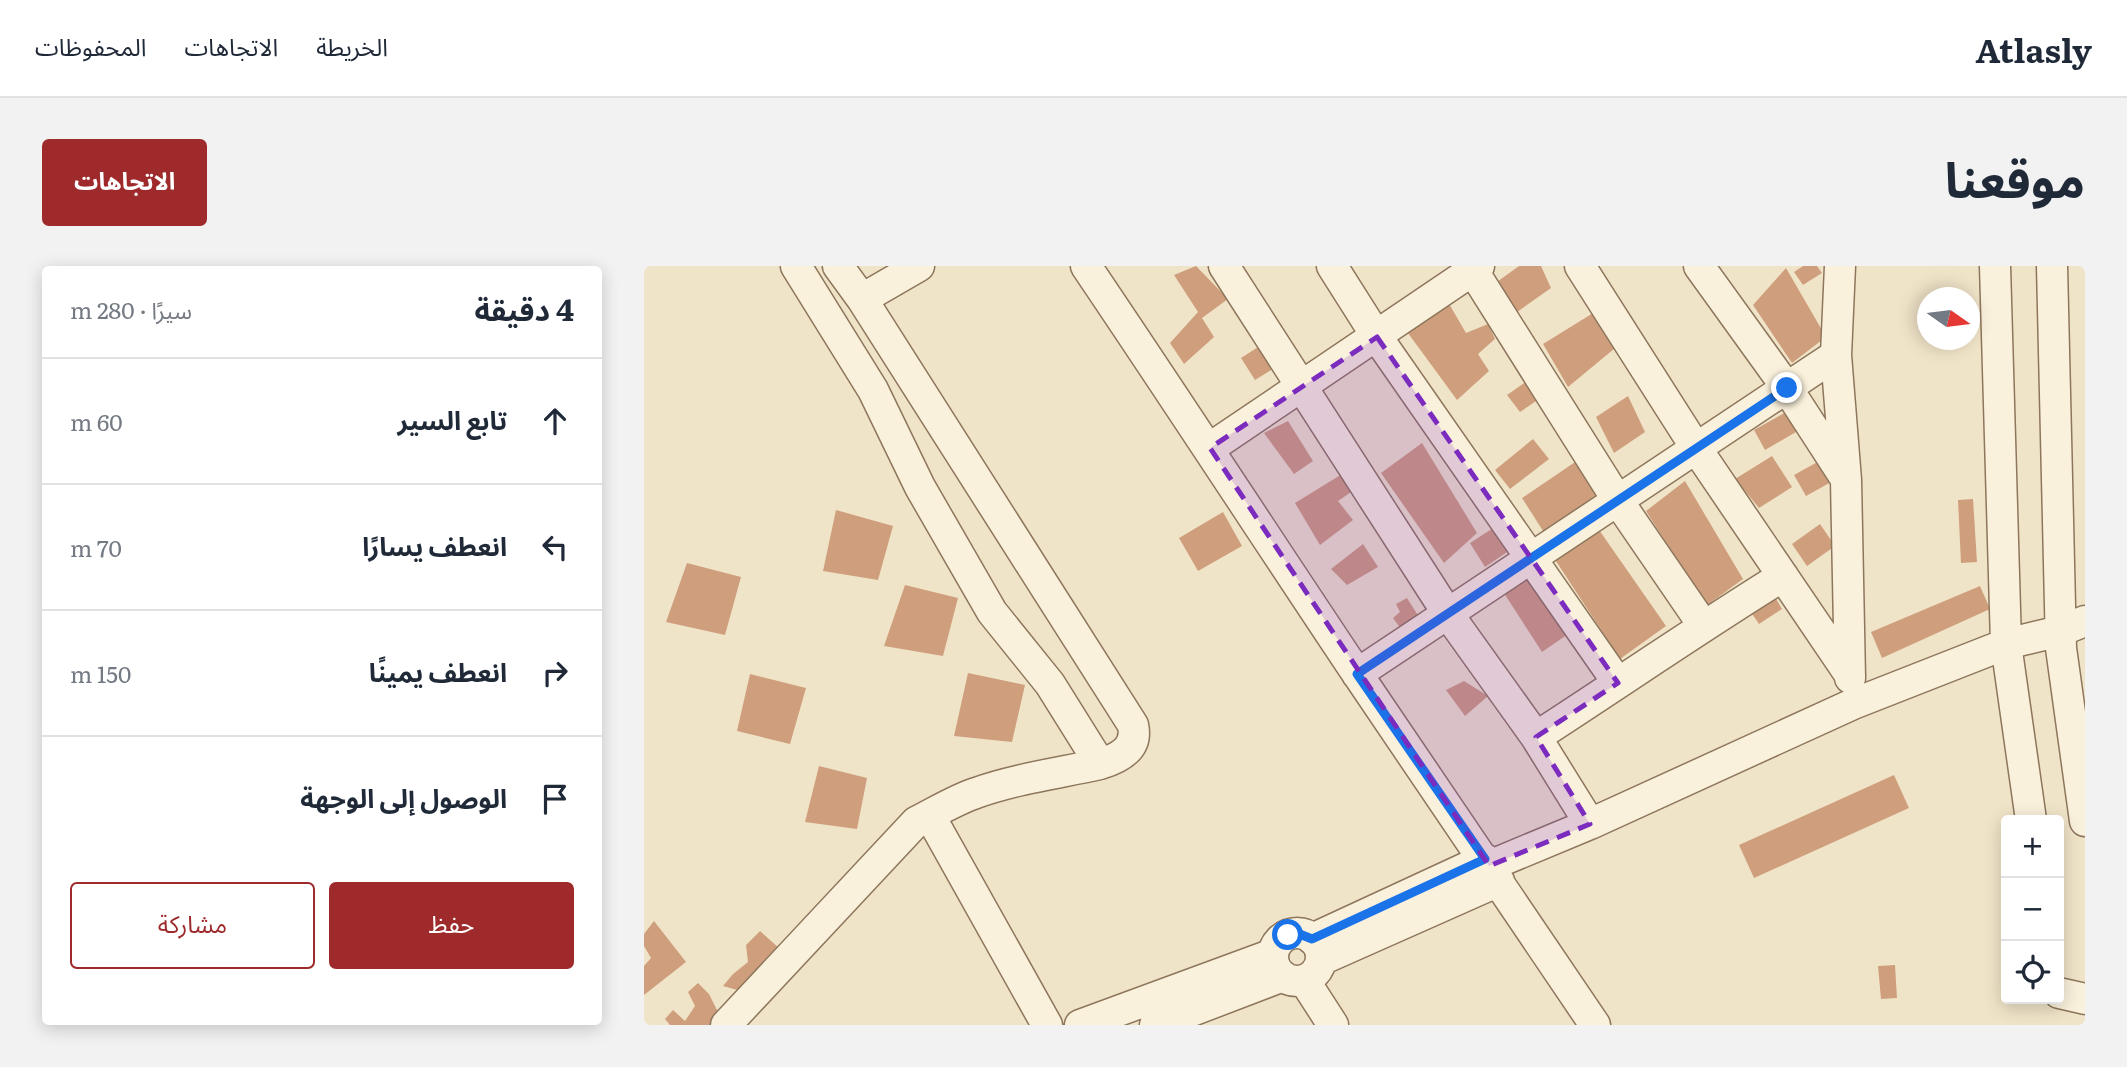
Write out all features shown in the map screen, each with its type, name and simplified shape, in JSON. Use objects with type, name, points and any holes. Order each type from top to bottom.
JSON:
[{"type":"street","points":[[796,266],[873,390],[920,487],[992,612],[1050,684],[1100,764]]},
{"type":"street","points":[[726,1025],[916,822],[978,792],[1100,764],[1124,753],[1132,746],[1136,735],[1133,724],[862,299],[838,266]]},
{"type":"street","points":[[862,299],[919,266]]},
{"type":"street","points":[[1086,266],[1210,448],[1357,674],[1595,1025]]},
{"type":"street","points":[[1224,266],[1448,614],[1535,737],[1590,824]]},
{"type":"street","points":[[1332,266],[1377,337],[1618,684]]},
{"type":"street","points":[[1580,266],[1696,448],[1850,675]]},
{"type":"street","points":[[1699,266],[1787,388],[1846,480]]},
{"type":"street","points":[[1995,266],[2006,644],[2030,815]]},
{"type":"street","points":[[2052,266],[2072,639],[2085,821]]},
{"type":"street","points":[[1210,448],[1377,337],[1474,267],[1618,500],[1703,625]]},
{"type":"street","points":[[1834,274],[1836,355],[1846,480],[1853,705]]},
{"type":"street","points":[[1357,674],[1836,355]]},
{"type":"street","points":[[1535,737],[1703,625],[1783,576]]},
{"type":"street","points":[[1155,1025],[1299,962],[1491,869],[1853,705],[2006,644],[2072,639]]},
{"type":"street","points":[[930,816],[1047,1025]]},
{"type":"street","points":[[1080,1025],[1299,962]]},
{"type":"street","points":[[1299,962],[1333,1025]]},
{"type":"street","points":[[2064,994],[2085,999]]},
{"type":"highlighted area","points":[[1377,337],[1618,683],[1536,737],[1590,824],[1489,866],[1210,448]]},
{"type":"building","points":[[1196,266],[1228,299],[1202,318],[1214,337],[1184,364],[1170,343],[1198,312],[1174,275]]},
{"type":"building","points":[[1519,266],[1541,266],[1551,288],[1517,312],[1490,287]]},
{"type":"building","points":[[1803,266],[1817,266],[1822,273],[1803,285],[1794,272]]},
{"type":"building","points":[[1786,268],[1826,337],[1792,363],[1753,305]]},
{"type":"building","points":[[1448,302],[1466,333],[1488,324],[1495,339],[1478,354],[1489,371],[1457,400],[1405,329]]},
{"type":"building","points":[[1598,310],[1620,344],[1568,387],[1543,344]]},
{"type":"building","points":[[1266,342],[1281,364],[1255,380],[1241,358]]},
{"type":"building","points":[[1533,377],[1545,395],[1520,412],[1507,395]]},
{"type":"building","points":[[1628,396],[1645,432],[1614,453],[1596,417]]},
{"type":"building","points":[[1786,412],[1796,432],[1765,450],[1754,430]]},
{"type":"building","points":[[1288,421],[1313,461],[1294,474],[1264,433]]},
{"type":"building","points":[[1533,439],[1549,459],[1510,489],[1495,470]]},
{"type":"building","points":[[1422,443],[1477,533],[1444,563],[1381,473]]},
{"type":"building","points":[[1772,456],[1792,487],[1759,508],[1735,479]]},
{"type":"building","points":[[1581,458],[1601,491],[1545,534],[1522,498]]},
{"type":"building","points":[[1821,460],[1833,481],[1806,496],[1794,475]]},
{"type":"building","points":[[1347,471],[1357,488],[1338,501],[1353,520],[1320,545],[1295,503]]},
{"type":"building","points":[[1685,481],[1743,579],[1706,606],[1646,511]]},
{"type":"building","points":[[1973,499],[1977,562],[1961,563],[1958,500]]},
{"type":"building","points":[[836,510],[893,526],[878,580],[823,571]]},
{"type":"building","points":[[1223,512],[1242,546],[1198,571],[1179,538]]},
{"type":"building","points":[[1501,523],[1516,546],[1485,567],[1470,543]]},
{"type":"building","points":[[1820,524],[1835,546],[1807,566],[1792,544]]},
{"type":"building","points":[[1597,527],[1666,626],[1620,659],[1552,555]]},
{"type":"building","points":[[1363,544],[1378,567],[1347,585],[1331,569]]},
{"type":"building","points":[[687,563],[741,577],[725,635],[666,622]]},
{"type":"building","points":[[1530,567],[1571,632],[1542,652],[1500,587]]},
{"type":"building","points":[[905,585],[958,598],[943,656],[884,646]]},
{"type":"building","points":[[1980,586],[1990,609],[1882,658],[1871,632]]},
{"type":"building","points":[[1772,592],[1782,609],[1759,624],[1748,608]]},
{"type":"building","points":[[1407,598],[1419,617],[1401,629],[1393,618],[1400,612],[1396,604]]},
{"type":"building","points":[[968,673],[1025,685],[1012,742],[954,736]]},
{"type":"building","points":[[750,674],[806,688],[790,744],[737,731]]},
{"type":"building","points":[[1464,681],[1488,696],[1465,716],[1446,690]]},
{"type":"building","points":[[819,766],[867,778],[857,829],[805,822]]},
{"type":"building","points":[[1894,775],[1909,808],[1754,878],[1739,845]]},
{"type":"building","points":[[654,921],[686,962],[644,995],[644,966],[651,958],[644,946],[644,934]]},
{"type":"building","points":[[760,931],[780,949],[741,991],[723,986],[748,962],[746,945]]},
{"type":"building","points":[[1895,965],[1897,998],[1881,999],[1878,966]]},
{"type":"building","points":[[698,983],[709,994],[720,1016],[710,1025],[670,1025],[665,1019],[673,1010],[685,1021],[695,1006],[688,992]]},
{"type":"route","points":[[1288,935],[1297,933],[1312,939],[1485,859],[1357,674],[1787,388]]}]
